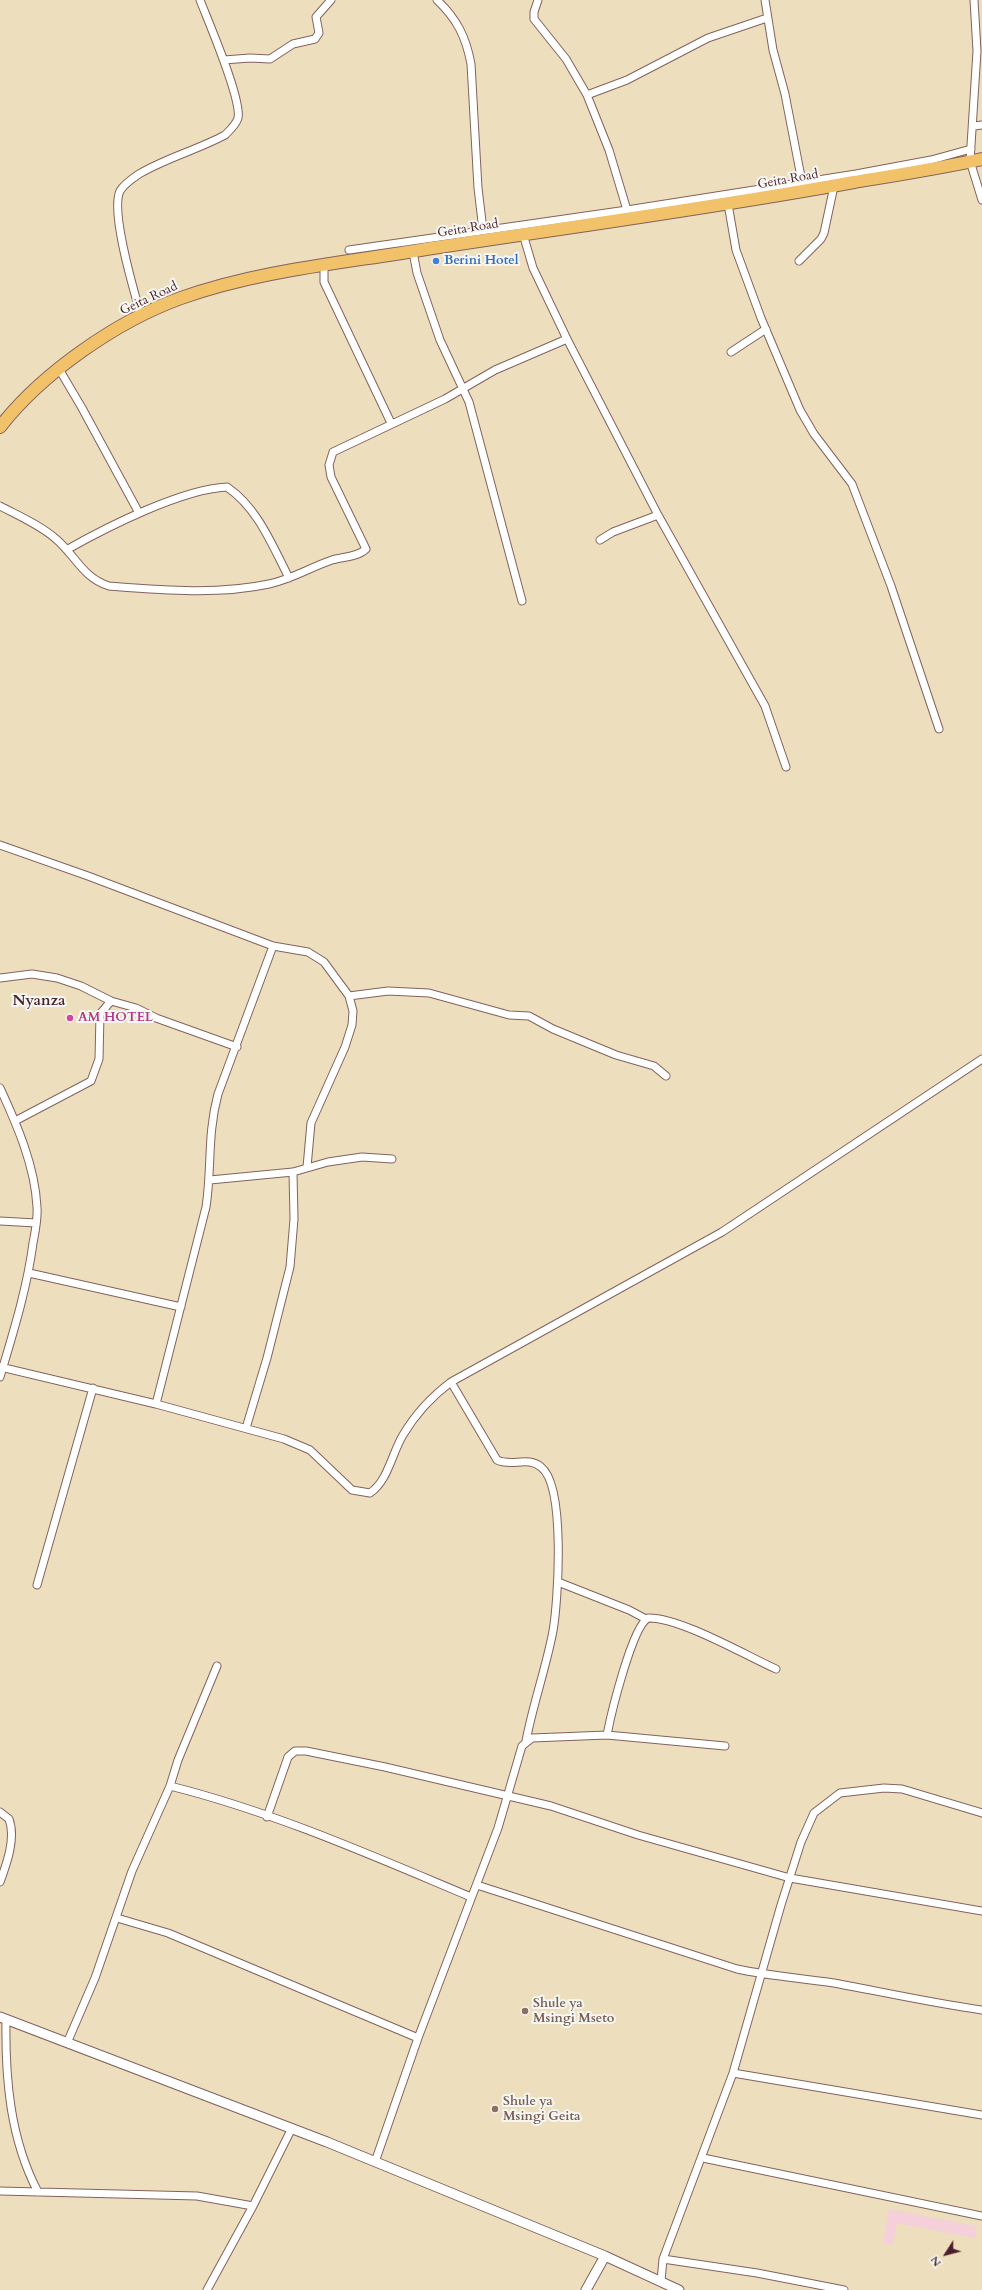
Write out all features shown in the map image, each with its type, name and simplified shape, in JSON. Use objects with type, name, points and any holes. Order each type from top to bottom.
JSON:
[{"type":"highway","name":"Geita Road","points":[[0,427],[29,396],[72,358],[141,316],[179,299],[251,277],[523,234],[728,204],[976,160]]},
{"type":"street","points":[[141,316],[129,270],[118,215],[117,202],[121,190],[138,175],[213,141],[232,128],[238,117],[236,100],[224,60],[200,0]]},
{"type":"street","points":[[224,60],[246,58],[270,59],[293,44],[316,40],[319,33],[316,17],[331,0]]},
{"type":"street","points":[[437,0],[460,27],[468,45],[471,64],[478,188],[483,230]]},
{"type":"street","points":[[538,0],[534,12],[534,19],[566,59],[587,95],[620,182],[627,210]]},
{"type":"street","points":[[765,0],[767,18],[802,182]]},
{"type":"street","points":[[974,0],[977,51],[974,126],[971,149],[976,160],[982,200]]},
{"type":"street","points":[[587,95],[627,80],[708,38],[767,18]]},
{"type":"street","points":[[974,126],[982,125]]},
{"type":"street","points":[[349,250],[627,210],[802,182],[931,160],[971,149]]},
{"type":"street","points":[[799,261],[821,240],[824,233],[834,186]]},
{"type":"street","points":[[728,204],[736,250],[766,329],[804,416],[814,434],[852,484],[891,586],[939,729]]},
{"type":"street","points":[[523,234],[533,268],[567,339],[658,515],[765,706],[786,767]]},
{"type":"street","points":[[413,252],[417,273],[440,340],[469,402],[522,601]]},
{"type":"street","points":[[324,265],[324,282],[391,423]]},
{"type":"street","points":[[731,352],[766,329]]},
{"type":"street","points":[[0,506],[48,533],[68,549],[88,575],[100,583],[109,586],[227,590],[260,586],[289,578],[331,561],[361,553],[366,549],[335,486],[329,464],[333,452],[463,388],[495,370],[567,339]]},
{"type":"street","points":[[59,369],[140,513]]},
{"type":"street","points":[[68,549],[140,513],[185,497],[227,487],[244,502],[263,528],[289,578]]},
{"type":"street","points":[[600,540],[613,532],[658,515]]},
{"type":"street","points":[[0,845],[88,876],[273,946],[308,952],[318,957],[328,967],[349,996],[353,1011],[352,1025],[345,1047],[311,1123],[310,1150],[307,1167]]},
{"type":"street","points":[[156,1404],[200,1234],[210,1180],[209,1143],[213,1112],[218,1094],[237,1047],[273,946]]},
{"type":"street","points":[[0,978],[45,975],[81,986],[111,1001],[136,1008],[156,1018],[237,1047]]},
{"type":"street","points":[[349,996],[388,991],[416,992],[440,995],[509,1014],[529,1016],[553,1029],[616,1055],[649,1063],[658,1068],[666,1076]]},
{"type":"street","points":[[15,1121],[91,1081],[99,1059],[100,1014],[111,1001]]},
{"type":"street","points":[[1,1368],[156,1404],[284,1439],[310,1450],[352,1490],[370,1493],[380,1484],[402,1436],[410,1423],[430,1398],[451,1382],[722,1232],[982,1059]]},
{"type":"street","points":[[0,1088],[15,1121],[33,1178],[37,1209],[29,1273],[1,1368],[0,1377]]},
{"type":"street","points":[[210,1180],[293,1172],[307,1167],[362,1157],[392,1159]]},
{"type":"street","points":[[246,1428],[267,1358],[290,1267],[294,1220],[293,1172]]},
{"type":"street","points":[[0,1221],[36,1223]]},
{"type":"street","points":[[29,1273],[180,1307]]},
{"type":"street","points":[[451,1382],[497,1460],[502,1462],[532,1463],[541,1467],[546,1472],[553,1490],[557,1515],[558,1582],[552,1632],[526,1741]]},
{"type":"street","points":[[37,1585],[92,1388]]},
{"type":"street","points":[[558,1582],[629,1610],[646,1619],[667,1620],[684,1626],[776,1669]]},
{"type":"street","points":[[607,1735],[613,1704],[623,1674],[640,1627],[646,1619]]},
{"type":"street","points":[[67,2043],[95,1978],[132,1871],[170,1786],[178,1760],[217,1666]]},
{"type":"street","points":[[375,2162],[418,2038],[498,1828],[522,1746],[526,1741],[532,1738],[556,1736],[607,1735],[725,1746]]},
{"type":"street","points":[[267,1816],[288,1757],[295,1751],[323,1753],[550,1806],[638,1834],[790,1878],[982,1911]]},
{"type":"street","points":[[170,1786],[201,1794],[334,1840],[471,1897]]},
{"type":"street","points":[[661,2281],[664,2259],[703,2158],[733,2073],[801,1842],[814,1813],[840,1793],[884,1788],[902,1789],[982,1812]]},
{"type":"street","points":[[0,1812],[9,1819],[11,1834],[10,1849],[0,1882]]},
{"type":"street","points":[[477,1885],[702,1958],[762,1975],[802,1978],[921,2001],[982,2010]]},
{"type":"street","points":[[117,1918],[168,1933],[418,2038]]},
{"type":"street","points":[[38,2192],[26,2165],[14,2123],[8,2088],[3,2018],[292,2128],[605,2256],[679,2290]]},
{"type":"street","points":[[733,2073],[982,2115]]},
{"type":"street","points":[[207,2290],[253,2206],[292,2128]]},
{"type":"street","points":[[703,2158],[982,2216]]},
{"type":"street","points":[[0,2191],[197,2196],[253,2206]]},
{"type":"street","points":[[586,2290],[605,2256]]},
{"type":"street","points":[[664,2259],[758,2273],[844,2290]]},
{"type":"shaded area","points":[[889,2209],[977,2226],[975,2238],[897,2223],[893,2245],[883,2243]]},
{"type":"place","name":"Berini Hotel","points":[[436,261]]},
{"type":"place","name":"AM HOTEL","points":[[70,1018]]},
{"type":"place","name":"Shule ya Msingi Mseto","points":[[525,2011]]},
{"type":"place","name":"Shule ya Msingi Geita","points":[[495,2109]]},
{"type":"district","name":"Nyanza","points":[[39,1002]]}]
